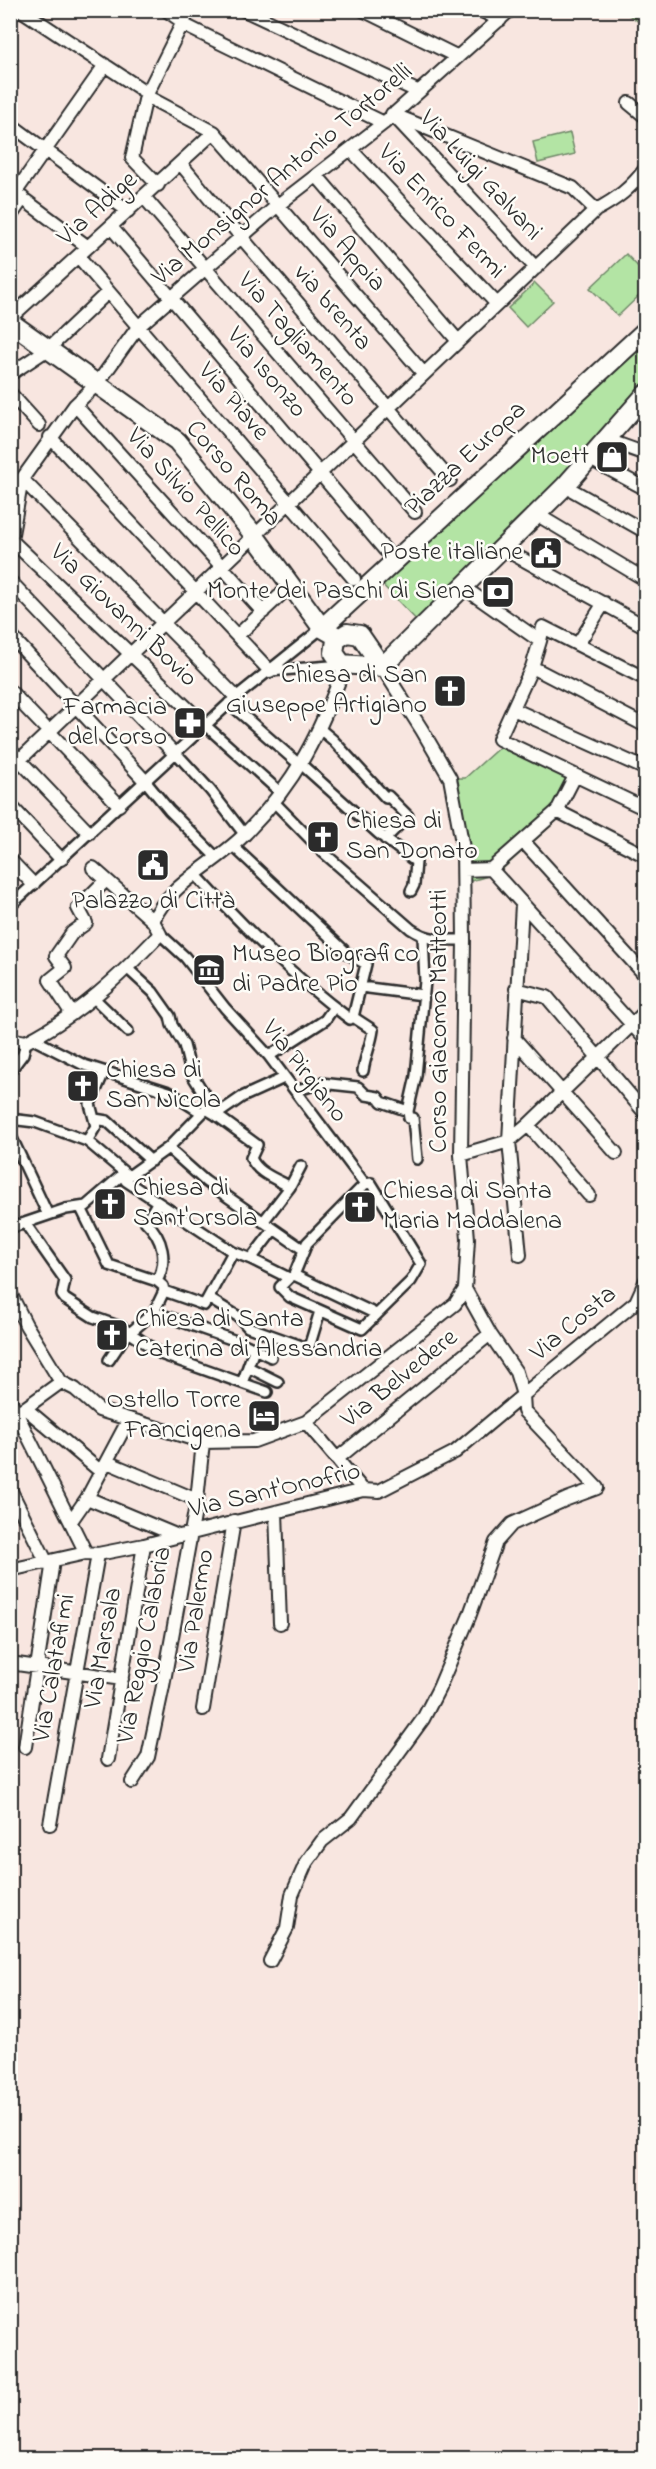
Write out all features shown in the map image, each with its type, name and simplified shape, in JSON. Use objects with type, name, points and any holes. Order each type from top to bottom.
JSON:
[{"type":"main road","name":"Corso Roma","points":[[10,320],[177,441],[254,535],[290,586],[335,633]]},
{"type":"main road","name":"Piazza Europa","points":[[335,633],[338,613],[645,330]]},
{"type":"main road","points":[[382,667],[357,634],[335,633],[334,653],[339,662],[349,665],[382,667],[565,486],[642,405]]},
{"type":"main road","points":[[349,665],[364,657],[365,643]]},
{"type":"street","name":"Via Appia","points":[[21,10],[147,95],[214,132],[424,374]]},
{"type":"street","points":[[166,10],[388,118],[573,188],[596,210]]},
{"type":"street","points":[[244,10],[417,92]]},
{"type":"street","points":[[363,10],[458,57]]},
{"type":"street","points":[[480,10],[500,20]]},
{"type":"street","name":"Via Monsignor Antonio Tortorelli","points":[[22,479],[50,437],[75,405],[97,384],[138,327],[278,205],[351,150],[510,10]]},
{"type":"street","points":[[158,184],[132,158],[147,95],[185,19]]},
{"type":"street","points":[[10,217],[16,194],[105,65]]},
{"type":"street","points":[[629,103],[645,117]]},
{"type":"street","name":"Via Luigi Galvani","points":[[388,118],[536,268]]},
{"type":"street","points":[[10,124],[128,211]]},
{"type":"street","name":"Via Adige","points":[[10,320],[214,132]]},
{"type":"street","name":"Via Enrico Fermi","points":[[351,150],[497,304]]},
{"type":"street","name":"via brenta","points":[[181,164],[450,480]]},
{"type":"street","points":[[10,769],[596,210],[617,199],[630,188],[645,168]]},
{"type":"street","points":[[317,176],[458,341]]},
{"type":"street","points":[[16,194],[88,247]]},
{"type":"street","name":"Via Tagliamento","points":[[144,197],[415,512]]},
{"type":"street","name":"Via Isonzo","points":[[111,227],[385,550]]},
{"type":"street","name":"Via Piave","points":[[78,256],[354,579]]},
{"type":"street","points":[[10,374],[48,348],[108,292]]},
{"type":"street","points":[[10,393],[39,425]]},
{"type":"street","name":"Via Silvio Pellico","points":[[75,405],[262,612]]},
{"type":"street","points":[[50,437],[270,671]]},
{"type":"street","points":[[607,440],[645,454]]},
{"type":"street","points":[[590,459],[645,489]]},
{"type":"street","points":[[11,542],[22,479]]},
{"type":"street","points":[[22,479],[164,624],[232,700],[385,839],[416,862],[414,885],[411,891]]},
{"type":"street","points":[[565,486],[645,532]]},
{"type":"street","points":[[536,514],[645,580]]},
{"type":"street","name":"Via Giovanni Bovio","points":[[11,542],[205,725]]},
{"type":"street","points":[[502,548],[645,627]]},
{"type":"street","points":[[10,581],[210,790],[245,835]]},
{"type":"street","points":[[237,636],[290,586]]},
{"type":"street","points":[[463,587],[540,641]]},
{"type":"street","points":[[578,644],[604,603]]},
{"type":"street","points":[[645,679],[543,627],[532,667],[499,739],[645,809]]},
{"type":"street","points":[[10,906],[232,700],[270,671],[335,633]]},
{"type":"street","points":[[10,635],[146,782],[169,810],[217,858]]},
{"type":"street","points":[[153,921],[171,896],[245,835],[278,797],[301,765],[349,665],[270,671]]},
{"type":"street","name":"Corso Giacomo Matteotti","points":[[382,667],[450,778],[463,848],[461,1155],[468,1239],[465,1289]]},
{"type":"street","points":[[532,667],[645,726]]},
{"type":"street","points":[[10,691],[119,805]]},
{"type":"street","points":[[513,709],[645,769]]},
{"type":"street","points":[[205,725],[278,797],[324,853],[384,906],[423,937],[434,940],[464,940]]},
{"type":"street","points":[[320,729],[386,798],[388,796],[408,816],[385,839]]},
{"type":"street","points":[[10,750],[89,833]]},
{"type":"street","points":[[464,870],[491,869],[558,811],[575,776]]},
{"type":"street","points":[[10,805],[61,859]]},
{"type":"street","points":[[558,811],[645,856]]},
{"type":"street","points":[[523,841],[645,976]]},
{"type":"street","points":[[232,846],[348,954],[366,964],[352,1017]]},
{"type":"street","points":[[10,860],[33,884]]},
{"type":"street","points":[[10,1071],[30,1041],[95,999],[128,969],[160,934],[153,921],[93,868]]},
{"type":"street","points":[[491,869],[645,1040]]},
{"type":"street","points":[[196,875],[286,967],[350,1019],[352,1017],[373,1030],[371,1046],[365,1054],[363,1074],[358,1087]]},
{"type":"street","points":[[72,1014],[50,980],[65,968],[56,956],[72,933],[87,923],[78,908],[105,881]]},
{"type":"street","points":[[520,1255],[509,1141],[522,904]]},
{"type":"street","name":"Via Pirgiano","points":[[160,934],[185,957],[225,1008],[269,1056],[368,1183],[421,1264],[411,1281],[375,1314]]},
{"type":"street","points":[[417,1158],[413,1118],[409,1118],[408,1111],[416,1076],[423,995],[425,961],[423,937]]},
{"type":"street","points":[[10,1228],[66,1209],[81,1208],[168,1148],[204,1111],[208,1100],[191,1073],[184,1045],[172,1025],[170,1016],[153,993],[128,969]]},
{"type":"street","points":[[361,987],[423,995]]},
{"type":"street","points":[[516,989],[547,998],[645,1114]]},
{"type":"street","points":[[95,999],[128,1031]]},
{"type":"street","points":[[269,1056],[325,1020],[334,1007]]},
{"type":"street","points":[[461,1155],[509,1141],[645,1011]]},
{"type":"street","points":[[514,1038],[616,1153]]},
{"type":"street","points":[[10,1039],[30,1041],[84,1065],[170,1092],[216,1115],[257,1145],[251,1158],[253,1162],[270,1178],[276,1178],[290,1187]]},
{"type":"street","points":[[87,1141],[96,1126],[90,1104],[104,1072]]},
{"type":"street","points":[[216,1115],[242,1097],[284,1077]]},
{"type":"street","points":[[295,1091],[321,1083],[358,1087],[366,1095],[378,1097],[382,1102],[408,1111]]},
{"type":"street","points":[[10,1119],[35,1122],[87,1141],[127,1175]]},
{"type":"street","points":[[94,1119],[106,1121],[151,1161]]},
{"type":"street","points":[[528,1125],[589,1195]]},
{"type":"street","points":[[10,1134],[48,1215]]},
{"type":"street","points":[[168,1148],[205,1181],[304,1250]]},
{"type":"street","points":[[263,1222],[290,1187],[301,1166]]},
{"type":"street","points":[[127,1175],[126,1181],[233,1252],[251,1258],[291,1276],[375,1314],[362,1329],[290,1297],[280,1287],[291,1276],[304,1250],[320,1228],[368,1183]]},
{"type":"street","points":[[157,1203],[146,1222],[152,1227],[164,1251],[161,1274],[157,1281]]},
{"type":"street","points":[[81,1208],[109,1265],[157,1281],[163,1286],[164,1291],[154,1312],[123,1340],[109,1360]]},
{"type":"street","points":[[25,1223],[65,1280],[62,1295],[64,1299],[93,1317],[131,1333],[163,1355],[267,1392]]},
{"type":"street","points":[[251,1258],[273,1229]]},
{"type":"street","points":[[164,1291],[204,1305],[233,1252]]},
{"type":"street","name":"Via Costa","points":[[523,1395],[636,1302],[645,1280]]},
{"type":"street","points":[[10,1293],[61,1382],[75,1389],[99,1410],[203,1442],[254,1441],[306,1422],[455,1304],[465,1289]]},
{"type":"street","name":"Via Costa","points":[[270,1961],[287,1928],[292,1895],[306,1863],[322,1841],[351,1818],[423,1719],[440,1688],[496,1542],[512,1524],[597,1488],[525,1411],[516,1372],[490,1334],[465,1289]]},
{"type":"street","points":[[208,1298],[239,1317],[248,1327],[307,1348],[320,1311]]},
{"type":"street","points":[[154,1312],[242,1343],[271,1357]]},
{"type":"street","points":[[242,1343],[248,1327]]},
{"type":"street","name":"Via Belvedere","points":[[338,1458],[490,1334]]},
{"type":"street","points":[[242,1383],[254,1350]]},
{"type":"street","points":[[248,1367],[278,1382]]},
{"type":"street","points":[[18,1413],[61,1382]]},
{"type":"street","name":"Via Sant'Onofrio","points":[[11,1570],[144,1545],[363,1490],[380,1491],[454,1452],[523,1395]]},
{"type":"street","points":[[10,1400],[71,1521],[92,1554]]},
{"type":"street","points":[[18,1413],[104,1466],[197,1500]]},
{"type":"street","points":[[71,1521],[87,1498],[129,1419]]},
{"type":"street","points":[[306,1422],[363,1490]]},
{"type":"street","name":"Via Reggio Calabria","points":[[132,1782],[148,1757],[163,1686],[184,1534],[197,1500],[203,1442]]},
{"type":"street","points":[[10,1489],[50,1562],[25,1747]]},
{"type":"street","points":[[87,1498],[184,1534]]},
{"type":"street","points":[[276,1512],[280,1623]]},
{"type":"street","name":"Via Palermo","points":[[203,1709],[234,1521]]},
{"type":"street","name":"Via Marsala","points":[[108,1759],[144,1545]]},
{"type":"street","name":"Via Calatafimi","points":[[50,1824],[77,1672],[92,1554]]},
{"type":"street","points":[[10,1663],[122,1679]]},
{"type":"green space","points":[[645,11],[645,26],[626,13]]},
{"type":"green space","points":[[570,133],[575,154],[538,163],[533,142]]},
{"type":"green space","points":[[626,254],[645,274],[645,290],[618,316],[590,288]]},
{"type":"green space","points":[[535,283],[553,301],[526,327],[508,308]]},
{"type":"green space","points":[[645,330],[645,393],[423,627],[376,578]]},
{"type":"green space","points":[[503,744],[577,784],[562,816],[498,873],[464,883],[450,778],[465,778]]},
{"type":"place","name":"Moett","points":[[612,457]]},
{"type":"place","name":"Poste italiane","points":[[546,553]]},
{"type":"place","name":"Monte dei Paschi di Siena","points":[[498,592]]},
{"type":"place","name":"Chiesa di San Giuseppe Artigiano","points":[[450,691]]},
{"type":"place","name":"Farmacia del Corso","points":[[190,723]]},
{"type":"place","name":"Chiesa di San Donato","points":[[323,837]]},
{"type":"place","name":"Palazzo di Città","points":[[153,865]]},
{"type":"place","name":"Museo Biografico di Padre Pio","points":[[209,970]]},
{"type":"place","name":"Chiesa di San Nicola","points":[[83,1086]]},
{"type":"place","name":"Chiesa di Sant'Orsola","points":[[110,1204]]},
{"type":"place","name":"Chiesa di Santa Maria Maddalena","points":[[360,1207]]},
{"type":"place","name":"Chiesa di Santa Caterina di Alessandria","points":[[112,1335]]},
{"type":"place","name":"Ostello Torre Francigena","points":[[264,1416]]}]
